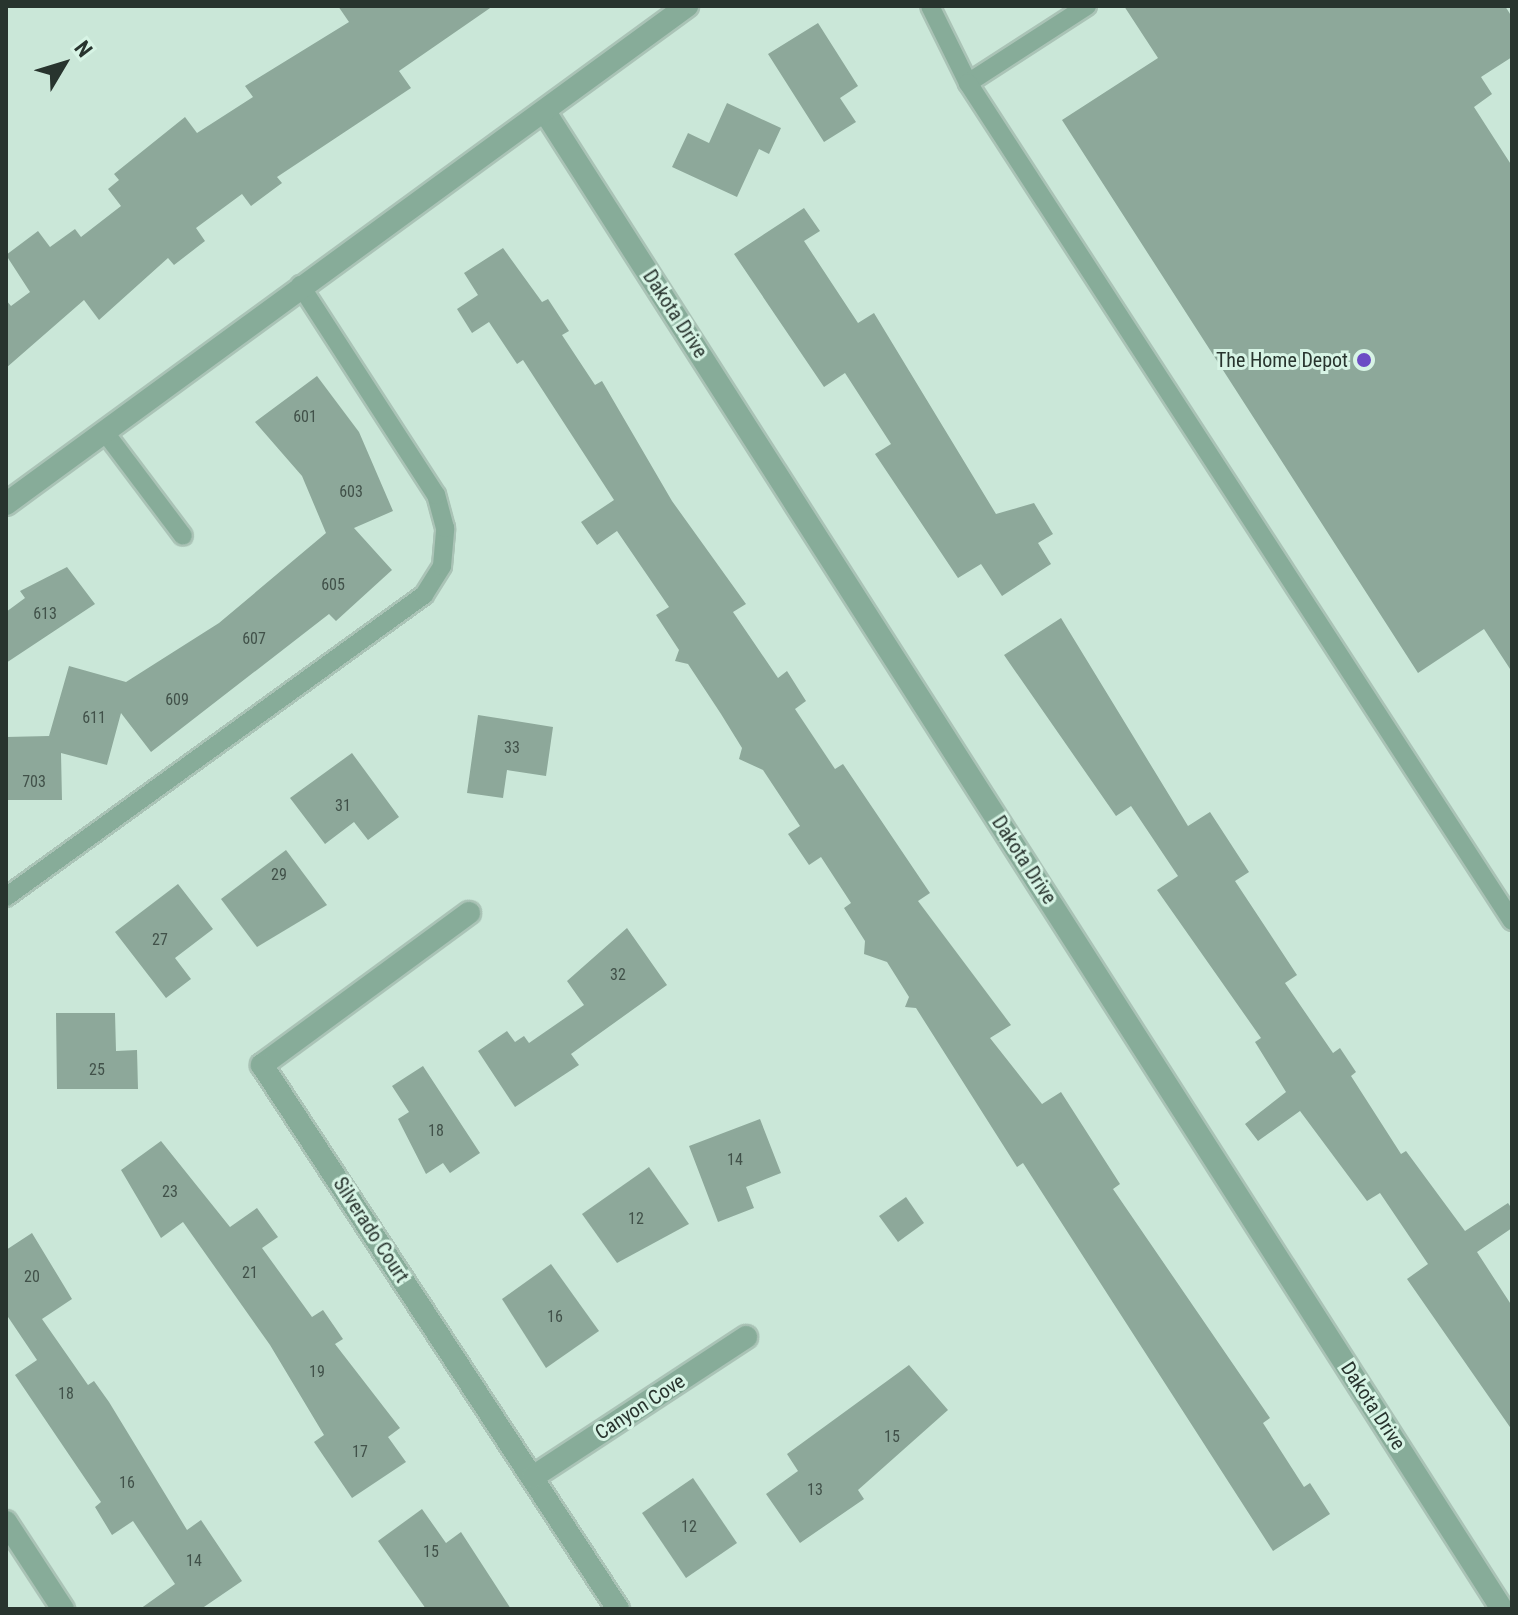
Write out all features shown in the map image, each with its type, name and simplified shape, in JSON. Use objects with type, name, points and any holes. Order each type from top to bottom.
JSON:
[{"type":"street","points":[[6,504],[300,285],[545,112],[687,6]]},
{"type":"street","name":"Dakota Drive","points":[[545,112],[1502,1609]]},
{"type":"street","name":"Silverado Court","points":[[469,913],[262,1065],[618,1609]]},
{"type":"street","name":"Canyon Cove","points":[[533,1477],[746,1337]]},
{"type":"street","points":[[6,1522],[63,1609]]},
{"type":"lane","points":[[930,6],[968,83],[1512,921]]},
{"type":"lane","points":[[968,83],[1087,6]]},
{"type":"lane","points":[[6,897],[424,595],[442,566],[445,528],[436,495],[300,285]]},
{"type":"lane","points":[[104,431],[183,536]]},
{"type":"building","points":[[338,6],[493,6],[399,71],[411,88],[277,177],[282,183],[251,206],[242,194],[196,228],[205,241],[174,265],[168,258],[99,320],[84,300],[6,368],[6,300],[11,306],[30,292],[6,255],[38,231],[50,247],[75,229],[81,237],[121,206],[108,189],[119,180],[114,174],[185,117],[197,133],[253,97],[245,86],[349,22]]},
{"type":"building","name":"The Home Depot","points":[[1124,6],[1505,6],[1512,17],[1512,57],[1481,77],[1492,94],[1474,107],[1512,166],[1512,672],[1484,629],[1418,673],[1062,120],[1158,58]]},
{"type":"building","points":[[818,23],[858,86],[840,98],[856,122],[824,142],[768,54]]},
{"type":"building","points":[[727,103],[781,128],[769,154],[759,149],[737,197],[672,167],[688,133],[709,143]]},
{"type":"building","points":[[804,208],[820,231],[804,241],[858,323],[874,313],[996,514],[1034,503],[1053,534],[1038,543],[1051,564],[1002,596],[981,564],[958,578],[875,454],[891,444],[845,373],[824,387],[734,254]]},
{"type":"building","points":[[503,248],[542,302],[548,299],[569,331],[562,335],[595,385],[602,381],[672,501],[746,604],[733,612],[778,678],[787,671],[806,701],[795,709],[835,769],[843,764],[930,893],[918,901],[1011,1025],[990,1038],[1042,1104],[1061,1092],[1120,1184],[1113,1189],[1270,1418],[1263,1423],[1304,1487],[1310,1483],[1330,1514],[1273,1551],[1023,1163],[1017,1167],[916,1008],[905,1007],[909,997],[887,962],[864,954],[865,941],[844,908],[851,903],[821,857],[809,865],[788,834],[800,826],[763,770],[739,759],[742,748],[721,714],[688,664],[675,661],[679,650],[656,615],[669,607],[617,531],[597,545],[581,522],[614,500],[523,360],[517,364],[489,322],[472,333],[457,309],[478,295],[464,273]]},
{"type":"building","points":[[317,376],[359,432],[393,511],[354,528],[392,570],[336,621],[329,614],[151,752],[121,713],[107,765],[61,753],[62,800],[6,800],[6,737],[49,736],[69,666],[126,682],[219,623],[326,533],[302,476],[255,422]]},
{"type":"building","points":[[67,567],[95,604],[6,663],[6,612],[25,598],[20,591]]},
{"type":"building","points":[[1061,618],[1188,826],[1210,812],[1249,872],[1235,881],[1297,975],[1285,983],[1333,1053],[1340,1048],[1356,1072],[1351,1076],[1401,1154],[1406,1151],[1465,1231],[1508,1203],[1512,1209],[1512,1228],[1477,1252],[1512,1306],[1512,1430],[1407,1279],[1428,1264],[1380,1193],[1367,1201],[1300,1111],[1258,1141],[1245,1124],[1286,1092],[1255,1042],[1261,1038],[1157,890],[1178,876],[1131,806],[1116,816],[1004,655]]},
{"type":"building","points":[[478,715],[553,727],[546,776],[507,770],[503,798],[467,793]]},
{"type":"building","points":[[352,753],[399,817],[368,840],[354,822],[325,844],[290,798]]},
{"type":"building","points":[[286,850],[327,905],[257,947],[221,899]]},
{"type":"building","points":[[178,884],[213,929],[175,958],[191,979],[166,998],[115,932]]},
{"type":"building","points":[[627,928],[667,985],[571,1054],[579,1065],[515,1107],[478,1051],[507,1031],[515,1042],[524,1036],[529,1043],[584,1005],[567,981]]},
{"type":"building","points":[[56,1013],[115,1013],[116,1051],[137,1050],[138,1089],[57,1089]]},
{"type":"building","points":[[423,1066],[480,1153],[450,1173],[443,1163],[426,1174],[398,1119],[409,1112],[392,1086]]},
{"type":"building","points":[[760,1119],[781,1173],[746,1187],[754,1208],[718,1222],[689,1146]]},
{"type":"building","points":[[161,1141],[230,1227],[257,1208],[278,1237],[262,1248],[312,1317],[323,1310],[343,1339],[335,1344],[400,1428],[388,1437],[406,1462],[352,1498],[314,1442],[324,1435],[270,1345],[183,1222],[161,1238],[121,1170]]},
{"type":"building","points":[[649,1167],[689,1224],[617,1263],[582,1214]]},
{"type":"building","points":[[906,1197],[924,1223],[898,1242],[879,1216]]},
{"type":"building","points":[[32,1233],[72,1299],[42,1319],[88,1385],[94,1381],[109,1402],[187,1530],[201,1520],[242,1581],[201,1609],[140,1609],[175,1584],[133,1521],[112,1535],[95,1507],[101,1502],[15,1375],[37,1360],[6,1314],[6,1250]]},
{"type":"building","points":[[551,1264],[599,1331],[546,1368],[502,1299]]},
{"type":"building","points":[[909,1365],[948,1410],[858,1490],[864,1499],[800,1543],[766,1494],[798,1471],[787,1454]]},
{"type":"building","points":[[693,1478],[737,1543],[686,1578],[642,1513]]},
{"type":"building","points":[[422,1509],[446,1543],[461,1532],[511,1609],[426,1609],[378,1541]]},
{"type":"place","name":"The Home Depot","points":[[1364,360]]}]
